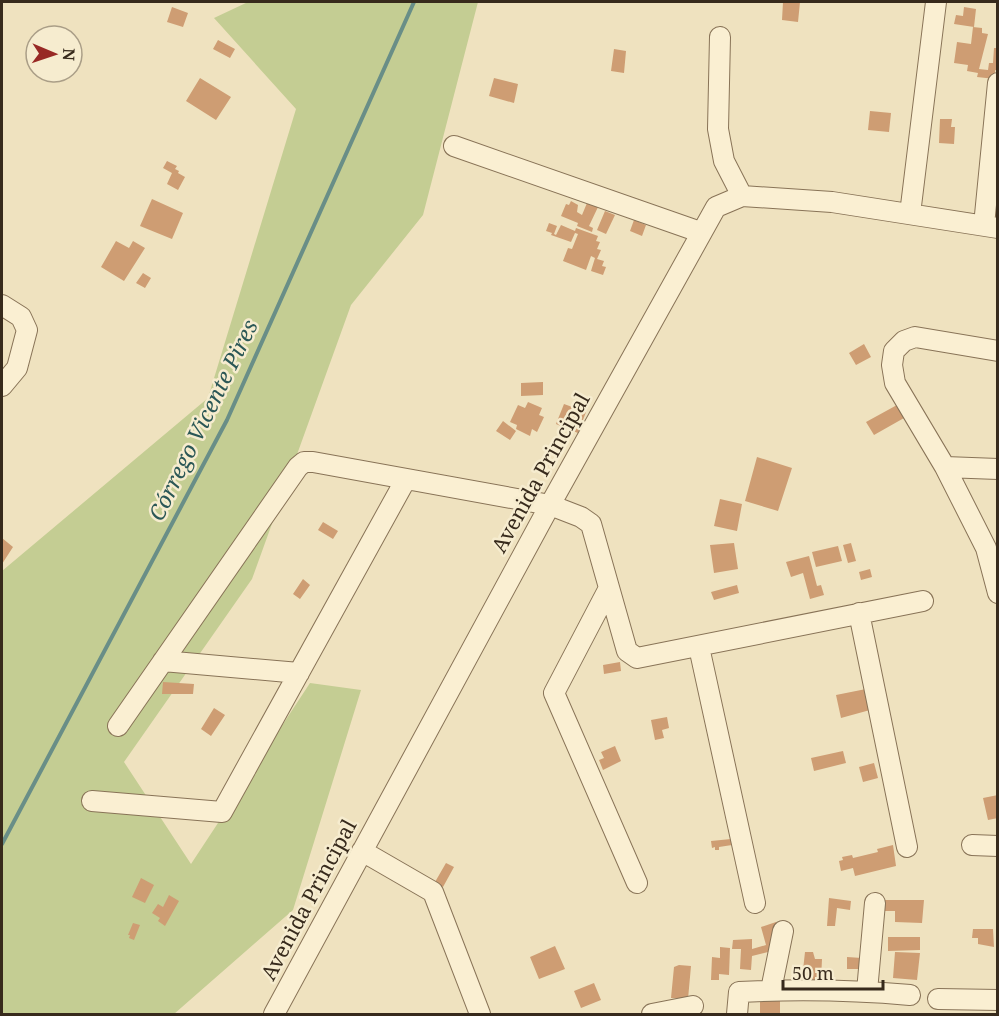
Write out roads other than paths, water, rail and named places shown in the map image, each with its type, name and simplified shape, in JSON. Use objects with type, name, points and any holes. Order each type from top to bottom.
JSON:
[{"type":"street","points":[[910,214],[936,2]]},
{"type":"street","points":[[720,37],[718,129],[724,162],[742,196]]},
{"type":"street","points":[[991,226],[998,83]]},
{"type":"street","points":[[454,146],[700,232]]},
{"type":"street","name":"Avenida Principal","points":[[274,1014],[550,505],[700,232],[716,207],[742,196],[832,202],[991,226]]},
{"type":"street","points":[[2,305],[21,318],[27,330],[16,368],[2,386]]},
{"type":"street","points":[[998,351],[915,337],[904,341],[894,351],[892,365],[895,383],[945,467],[986,548],[998,593]]},
{"type":"street","points":[[118,726],[298,467],[304,462],[550,505],[581,517],[591,524],[627,651],[637,658],[923,601]]},
{"type":"street","points":[[945,467],[998,469]]},
{"type":"street","points":[[92,801],[222,812],[406,479]]},
{"type":"street","points":[[609,588],[554,693],[637,883]]},
{"type":"street","points":[[859,614],[907,847]]},
{"type":"street","points":[[699,647],[755,903]]},
{"type":"street","points":[[163,661],[299,673]]},
{"type":"street","points":[[972,845],[998,846]]},
{"type":"street","points":[[362,851],[433,892],[480,1014]]},
{"type":"street","points":[[867,992],[875,903]]},
{"type":"street","points":[[771,990],[783,930]]},
{"type":"street","points":[[736,1014],[739,992],[771,990],[910,995]]},
{"type":"street","points":[[938,999],[998,1000]]},
{"type":"street","points":[[652,1014],[693,1006]]},
{"type":"waterway","name":"Córrego Vicente Pires","points":[[2,844],[227,420],[414,2]]}]
